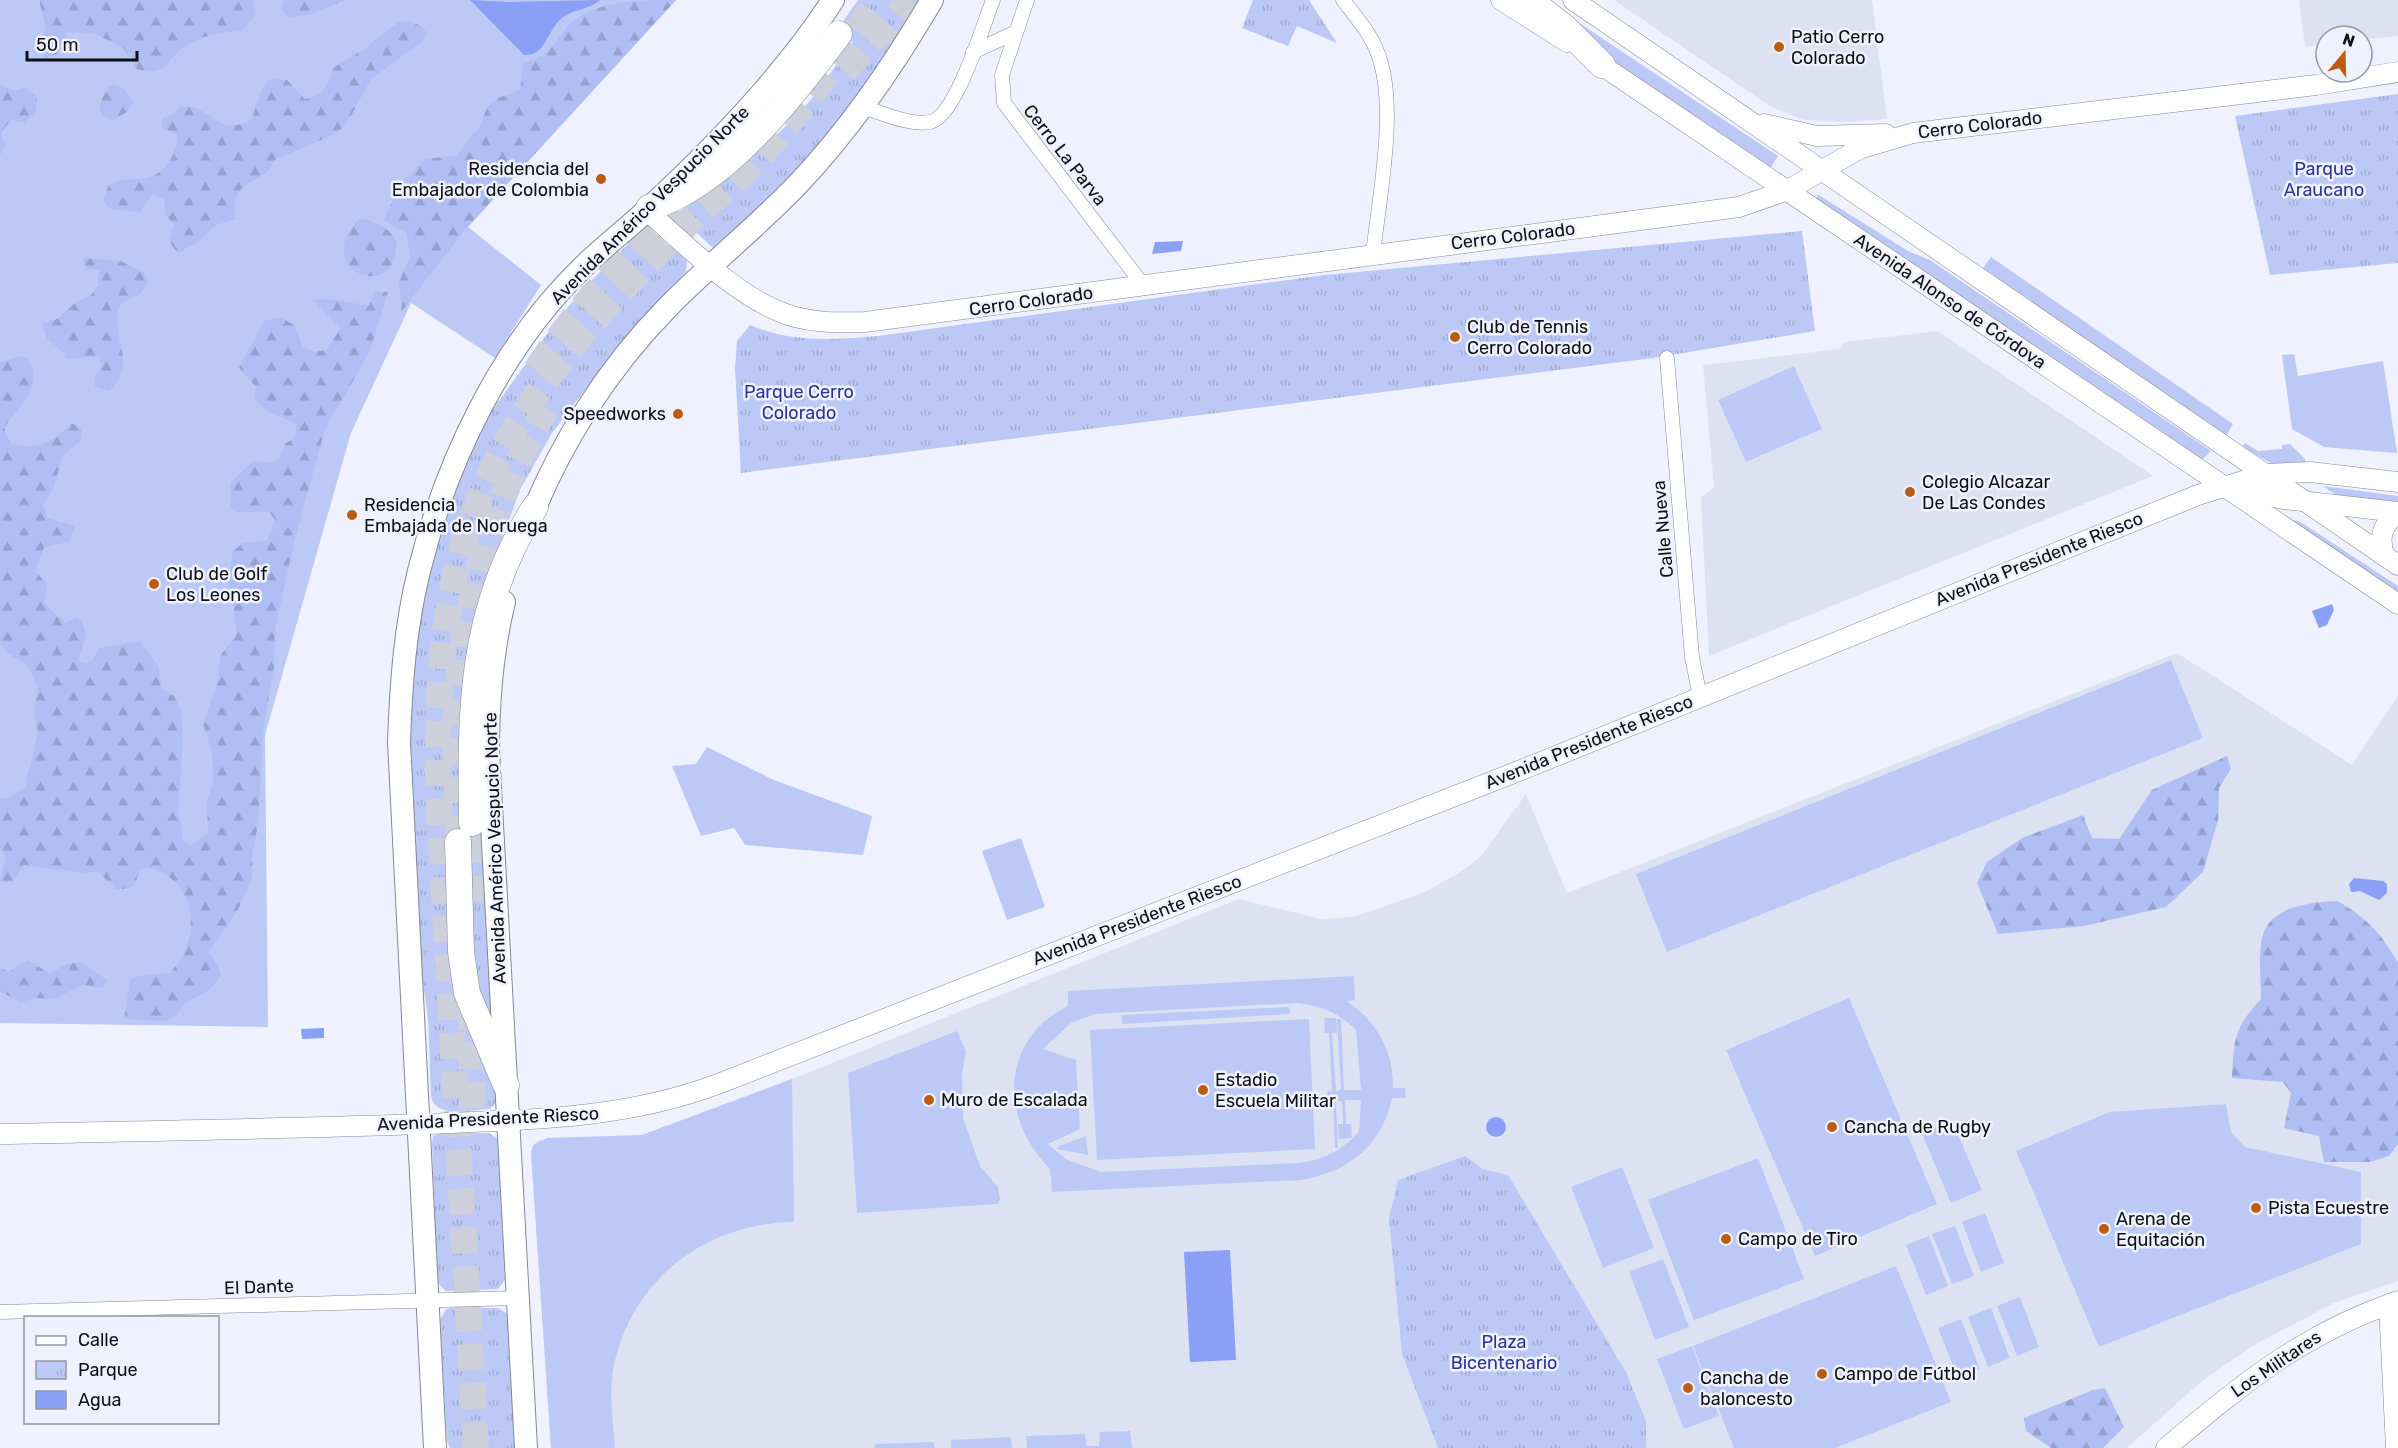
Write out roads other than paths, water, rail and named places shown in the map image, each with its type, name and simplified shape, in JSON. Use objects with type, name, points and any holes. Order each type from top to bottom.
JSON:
[{"type":"highway","points":[[1529,0],[1565,28],[1602,65]]},
{"type":"highway","points":[[648,209],[702,181],[726,163],[796,91],[839,34]]},
{"type":"highway","points":[[506,1085],[467,993],[461,952],[465,833],[471,722],[480,642],[504,563],[535,507]]},
{"type":"main road","name":"Avenida Américo Vespucio Norte","points":[[435,1448],[399,742],[405,656],[418,573],[454,467],[481,410],[520,342],[582,267],[648,209],[770,83],[833,0]]},
{"type":"main road","name":"Avenida Américo Vespucio Norte","points":[[526,1448],[488,707],[499,622],[513,564],[535,507],[572,434],[608,377],[646,330],[800,181],[861,107],[903,48],[932,0]]},
{"type":"main road","name":"Avenida Alonso de Córdova","points":[[1501,0],[1788,190],[2398,604]]},
{"type":"main road","name":"Avenida Alonso de Córdova","points":[[1573,0],[2391,560]]},
{"type":"main road","name":"Cerro Colorado","points":[[648,209],[712,266],[750,296],[780,312],[831,322],[889,320],[1738,207],[1788,190],[1859,149],[1912,133],[2316,85],[2398,72]]},
{"type":"main road","points":[[1752,121],[1817,136],[1912,133]]},
{"type":"main road","name":"Avenida Presidente Riesco","points":[[0,1134],[508,1122],[618,1112],[695,1093],[1700,697],[2066,548],[2226,486],[2265,474],[2310,472],[2398,482]]},
{"type":"main road","points":[[2226,486],[2264,496],[2398,513]]},
{"type":"main road","points":[[2391,560],[2381,534],[2390,519],[2398,513]]},
{"type":"main road","points":[[2393,1302],[2396,1448]]},
{"type":"main road","name":"Los Militares","points":[[2166,1448],[2239,1387],[2279,1358],[2329,1329],[2393,1302]]},
{"type":"street","points":[[861,107],[910,121],[933,122],[946,110],[973,52],[993,0]]},
{"type":"street","name":"Cerro La Parva","points":[[1027,0],[1001,84],[1006,109],[1143,285]]},
{"type":"street","points":[[1343,0],[1372,40],[1384,75],[1386,117],[1373,254]]},
{"type":"street","points":[[973,52],[1016,32]]},
{"type":"street","name":"Calle Nueva","points":[[1666,358],[1692,657],[1700,697]]},
{"type":"street","name":"El Dante","points":[[0,1312],[519,1298]]},
{"type":"water","points":[[470,0],[509,2],[600,0],[562,18],[537,52],[524,55]]},
{"type":"water","points":[[1183,241],[1181,251],[1152,254],[1155,242]]},
{"type":"water","points":[[2332,604],[2334,610],[2327,625],[2319,628],[2312,611]]},
{"type":"water","points":[[2354,878],[2383,881],[2387,884],[2387,893],[2379,900],[2360,891],[2351,892],[2349,884]]},
{"type":"water","points":[[324,1028],[324,1038],[302,1039],[301,1029]]},
{"type":"water","points":[[1492,1117],[1500,1117],[1506,1123],[1506,1131],[1500,1137],[1492,1137],[1486,1131],[1486,1123]]},
{"type":"water","points":[[1230,1250],[1236,1360],[1190,1362],[1184,1252]]},
{"type":"tunnel","points":[[476,1448],[438,790],[438,722],[442,655],[446,622],[460,556],[488,480],[509,438],[563,359],[593,322],[659,252],[770,146],[818,86],[877,0]]},
{"type":"tunnel","points":[[844,71],[911,0]]},
{"type":"tunnel","points":[[536,370],[567,326],[601,285],[679,211]]},
{"type":"tunnel","points":[[458,842],[456,718],[467,624],[475,586],[497,512],[511,477],[546,408]]},
{"type":"tunnel","points":[[471,901],[472,823]]},
{"type":"tunnel","points":[[472,1004],[472,1117]]},
{"type":"place","name":"Patio Cerro Colorado","points":[[1779,47]]},
{"type":"place","name":"Residencia del Embajador de Colombia","points":[[601,179]]},
{"type":"place","name":"Club de Tennis Cerro Colorado","points":[[1455,337]]},
{"type":"place","name":"Speedworks","points":[[678,414]]},
{"type":"place","name":"Colegio Alcazar De Las Condes","points":[[1910,492]]},
{"type":"place","name":"Residencia Embajada de Noruega","points":[[352,515]]},
{"type":"place","name":"Club de Golf Los Leones","points":[[154,584]]},
{"type":"place","name":"Estadio Escuela Militar","points":[[1203,1090]]},
{"type":"place","name":"Muro de Escalada","points":[[929,1100]]},
{"type":"place","name":"Cancha de Rugby","points":[[1832,1127]]},
{"type":"place","name":"Pista Ecuestre","points":[[2256,1208]]},
{"type":"place","name":"Arena de Equitación","points":[[2104,1229]]},
{"type":"place","name":"Campo de Tiro","points":[[1726,1239]]},
{"type":"place","name":"Campo de Fútbol","points":[[1822,1374]]},
{"type":"place","name":"Cancha de baloncesto","points":[[1688,1388]]},
{"type":"park label","name":"Parque Araucano","points":[[2324,180]]},
{"type":"park label","name":"Parque Cerro Colorado","points":[[799,402]]},
{"type":"park label","name":"Plaza Bicentenario","points":[[1504,1352]]}]
